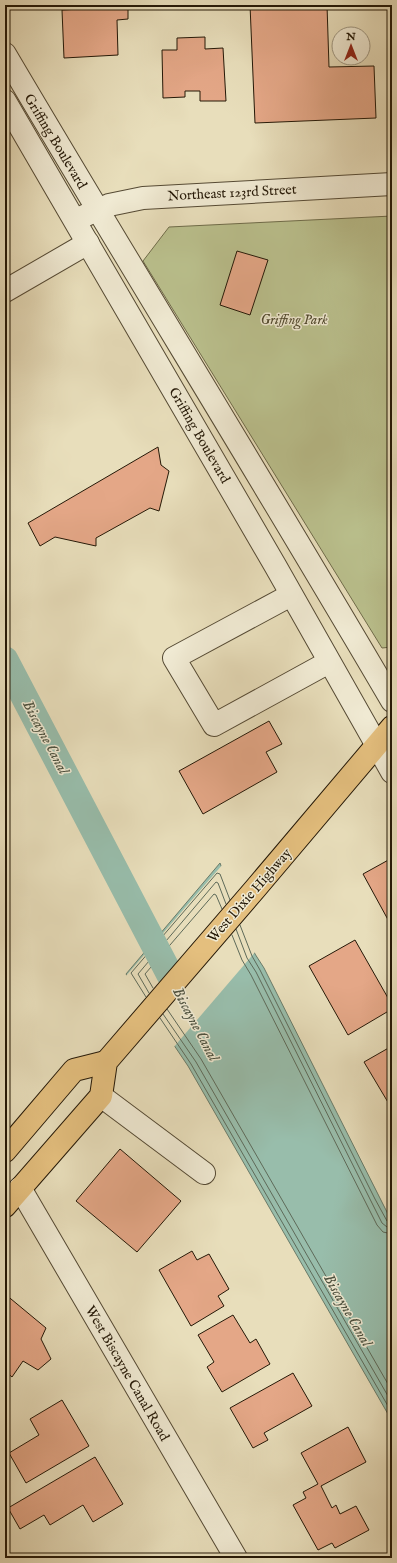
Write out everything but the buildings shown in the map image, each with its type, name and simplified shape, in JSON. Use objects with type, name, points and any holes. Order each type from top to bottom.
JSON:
[{"type":"main road","name":"West Dixie Highway","points":[[106,1062],[392,727]]},
{"type":"main road","points":[[5,1151],[74,1070],[106,1062],[101,1096],[5,1206]]},
{"type":"street","name":"Griffing Boulevard","points":[[5,54],[96,210],[304,551],[392,701]]},
{"type":"street","name":"Griffing Boulevard","points":[[5,101],[76,220],[392,772]]},
{"type":"street","name":"Northeast 123rd Street","points":[[76,220],[96,210],[125,201],[150,197],[392,184]]},
{"type":"street","points":[[5,291],[88,243]]},
{"type":"street","points":[[291,595],[174,658],[214,724],[329,662]]},
{"type":"street","points":[[101,1096],[204,1173]]},
{"type":"street","name":"West Biscayne Canal Road","points":[[20,1188],[236,1558]]},
{"type":"green space","name":"Griffing Park","points":[[392,216],[392,647],[382,648],[143,261],[169,227]]},
{"type":"water","points":[[220,863],[255,954],[264,968],[392,1222],[392,1421],[188,1066],[126,974]]},
{"type":"pier","points":[[223,864],[256,951],[173,1048],[125,977]]},
{"type":"waterway","name":"Biscayne Canal","points":[[5,660],[170,975]]}]
